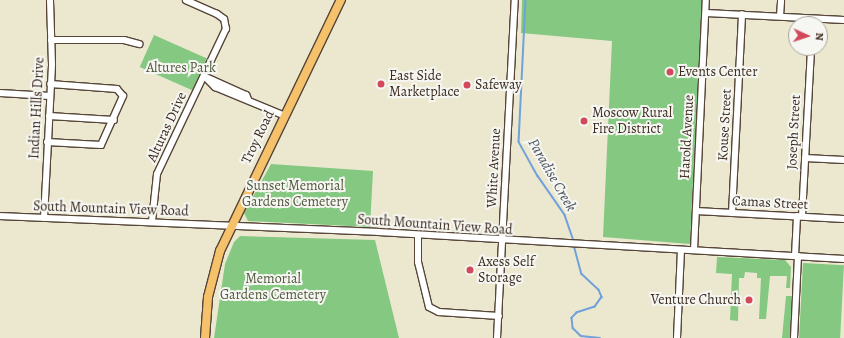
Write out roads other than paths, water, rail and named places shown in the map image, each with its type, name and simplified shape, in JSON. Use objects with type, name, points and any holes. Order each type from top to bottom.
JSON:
[{"type":"main road","name":"Troy Road","points":[[206,338],[210,285],[230,226],[341,0]]},
{"type":"street","name":"Indian Hills Drive","points":[[44,218],[50,96],[50,0]]},
{"type":"street","name":"Alturas Drive","points":[[152,221],[157,174],[227,25],[217,14],[186,0]]},
{"type":"street","name":"White Avenue","points":[[497,338],[515,0]]},
{"type":"street","name":"Harold Avenue","points":[[694,250],[706,0]]},
{"type":"street","points":[[780,16],[781,0]]},
{"type":"street","points":[[706,13],[788,17]]},
{"type":"street","name":"Kouse Street","points":[[732,213],[742,14]]},
{"type":"street","points":[[828,20],[844,20]]},
{"type":"street","points":[[51,40],[124,40],[139,44]]},
{"type":"street","name":"Joseph Street","points":[[794,338],[799,216],[805,158],[811,56]]},
{"type":"street","points":[[204,76],[246,95],[248,99],[284,115]]},
{"type":"street","points":[[47,142],[101,145],[114,120],[123,96],[117,89],[50,84]]},
{"type":"street","points":[[0,94],[50,96]]},
{"type":"street","points":[[49,116],[114,120]]},
{"type":"street","points":[[805,158],[844,160]]},
{"type":"street","name":"Camas Street","points":[[696,211],[844,219]]},
{"type":"street","name":"South Mountain View Road","points":[[0,216],[152,221],[502,241],[844,258]]},
{"type":"street","points":[[418,235],[421,278],[429,308],[435,311],[499,316]]},
{"type":"street","points":[[677,338],[681,250]]},
{"type":"waterway","name":"Paradise Creek","points":[[526,0],[519,142],[538,176],[565,215],[574,241]]},
{"type":"waterway","name":"Paradise Creek","points":[[574,245],[582,274],[599,290],[602,297],[595,307],[577,313],[572,318],[573,328],[581,336],[600,338]]},
{"type":"place","name":"Events Center","points":[[670,72]]},
{"type":"place","name":"East Side Marketplace","points":[[381,84]]},
{"type":"place","name":"Safeway","points":[[467,85]]},
{"type":"place","name":"Moscow Rural Fire District","points":[[584,121]]},
{"type":"place","name":"Axess Self Storage","points":[[470,270]]},
{"type":"place","name":"Venture Church","points":[[749,300]]},
{"type":"park label","name":"Altures Park","points":[[181,68]]},
{"type":"park label","name":"Sunset Memorial Gardens Cemetery","points":[[295,194]]},
{"type":"park label","name":"Memorial Gardens Cemetery","points":[[273,288]]}]
